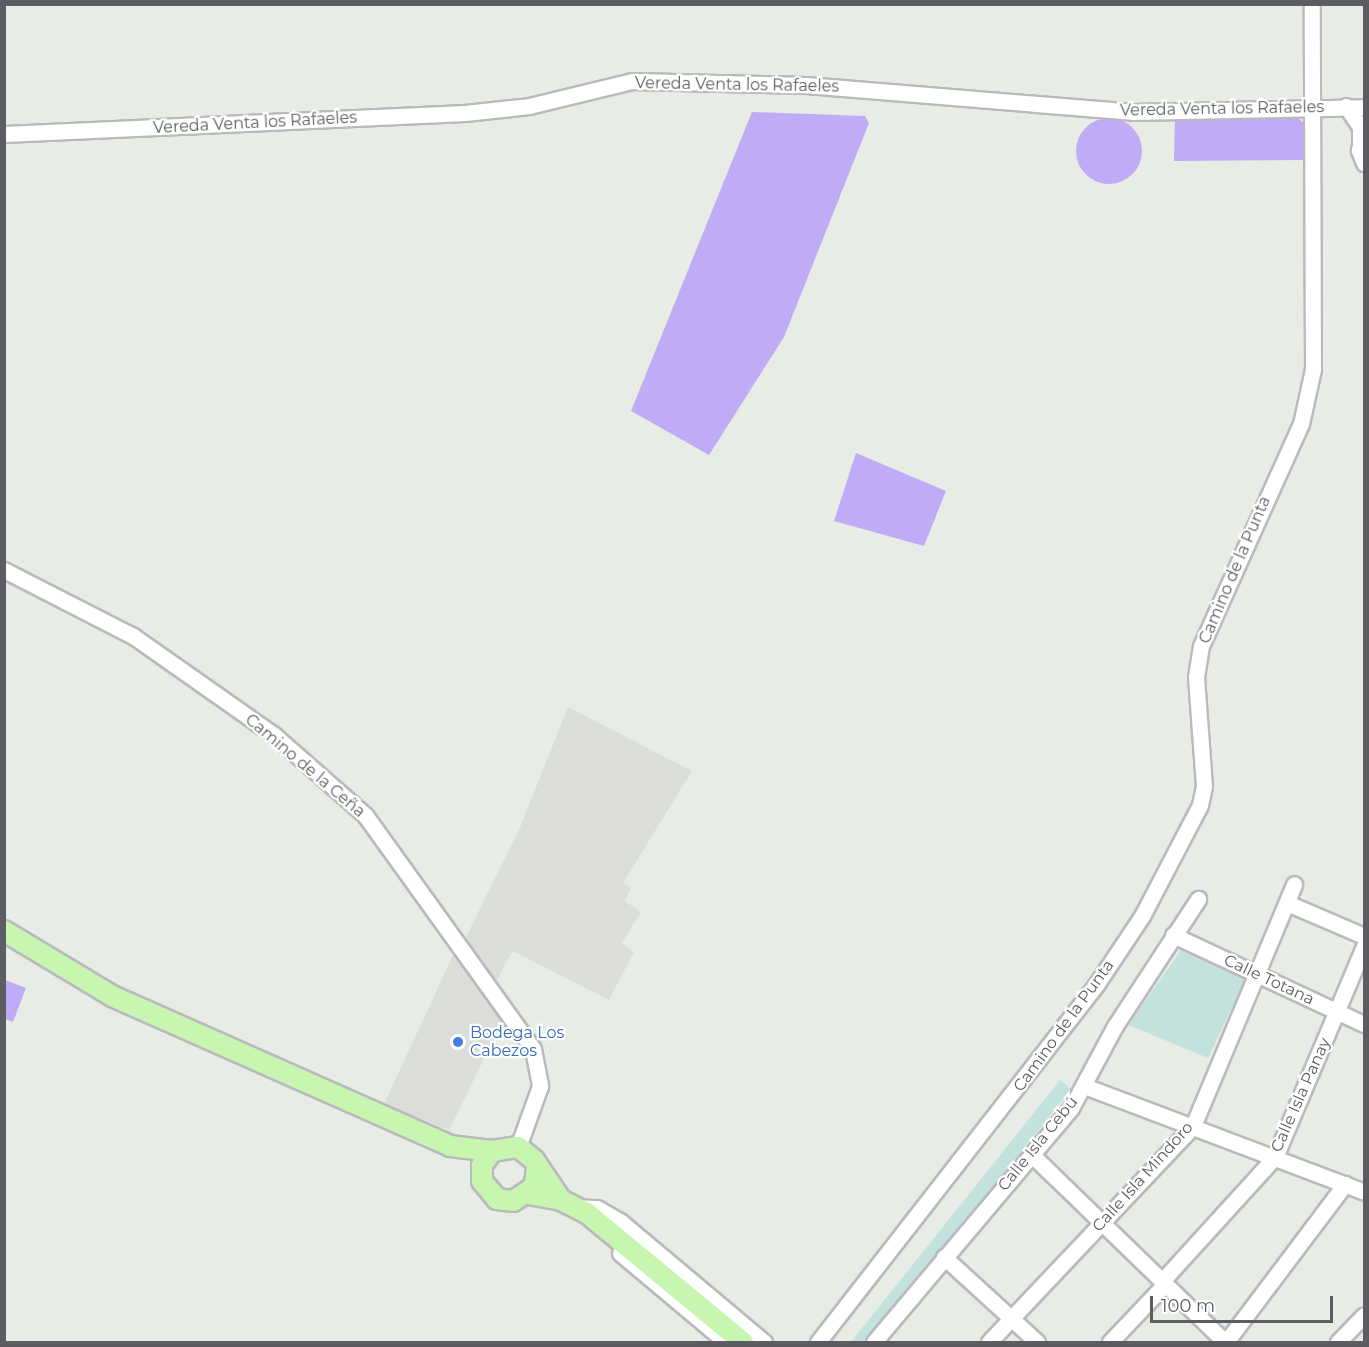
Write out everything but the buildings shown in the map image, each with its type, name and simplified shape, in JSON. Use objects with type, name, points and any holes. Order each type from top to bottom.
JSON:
[{"type":"main road","points":[[4,931],[112,996],[450,1146],[481,1173],[485,1188],[497,1199],[513,1201],[528,1194],[567,1204],[605,1226],[743,1342]]},
{"type":"main road","points":[[450,1146],[492,1151],[518,1147],[567,1204]]},
{"type":"main road","points":[[481,1173],[492,1151]]},
{"type":"main road","points":[[528,1194],[537,1169]]},
{"type":"street","name":"Camino de la Punta","points":[[818,1342],[1096,985],[1142,916],[1200,805],[1204,786],[1196,677],[1201,646],[1301,424],[1313,369],[1312,4]]},
{"type":"street","name":"Vereda Venta los Rafaeles","points":[[4,134],[465,113],[529,106],[632,81],[806,85],[1132,112],[1365,107]]},
{"type":"street","points":[[1346,106],[1360,128],[1365,163]]},
{"type":"street","name":"Camino de la Ceña","points":[[4,570],[133,636],[274,735],[365,815],[533,1049],[540,1086],[531,1123],[518,1147]]},
{"type":"street","name":"Calle Isla Mindoro","points":[[990,1342],[1193,1126],[1294,884]]},
{"type":"street","name":"Calle Isla Cebú","points":[[874,1342],[1032,1155],[1084,1086],[1173,935],[1198,900]]},
{"type":"street","points":[[1287,903],[1365,936]]},
{"type":"street","name":"Calle Totana","points":[[1173,935],[1365,1024]]},
{"type":"street","name":"Calle Isla Panay","points":[[1110,1342],[1275,1157],[1365,946]]},
{"type":"street","points":[[1084,1086],[1365,1192]]},
{"type":"street","points":[[1032,1155],[1225,1342],[1346,1184]]},
{"type":"street","points":[[567,1204],[726,1342]]},
{"type":"street","points":[[567,1204],[597,1208],[621,1222],[764,1342]]},
{"type":"street","points":[[944,1257],[1037,1342]]},
{"type":"street","points":[[1338,1342],[1365,1315]]},
{"type":"shaded area","points":[[752,112],[865,116],[869,123],[784,337],[709,455],[631,411]]},
{"type":"shaded area","points":[[1296,117],[1305,124],[1305,160],[1174,161],[1175,119]]},
{"type":"shaded area","points":[[1109,118],[1122,120],[1137,133],[1142,151],[1140,164],[1127,179],[1109,184],[1096,182],[1081,169],[1076,151],[1078,138],[1091,123]]},
{"type":"shaded area","points":[[856,453],[946,491],[924,546],[834,521]]},
{"type":"shaded area","points":[[568,707],[692,771],[623,883],[631,888],[625,901],[641,912],[622,943],[634,952],[609,1000],[513,951],[495,983],[464,941],[519,830]]},
{"type":"shaded area","points":[[1182,949],[1245,980],[1208,1058],[1128,1025]]},
{"type":"shaded area","points":[[455,951],[505,1016],[449,1130],[384,1104]]},
{"type":"shaded area","points":[[5,980],[26,988],[13,1022],[5,1019]]},
{"type":"shaded area","points":[[1060,1080],[1071,1089],[999,1181],[864,1342],[851,1342]]},
{"type":"place","name":"Bodega Los Cabezos","points":[[458,1042]]}]
